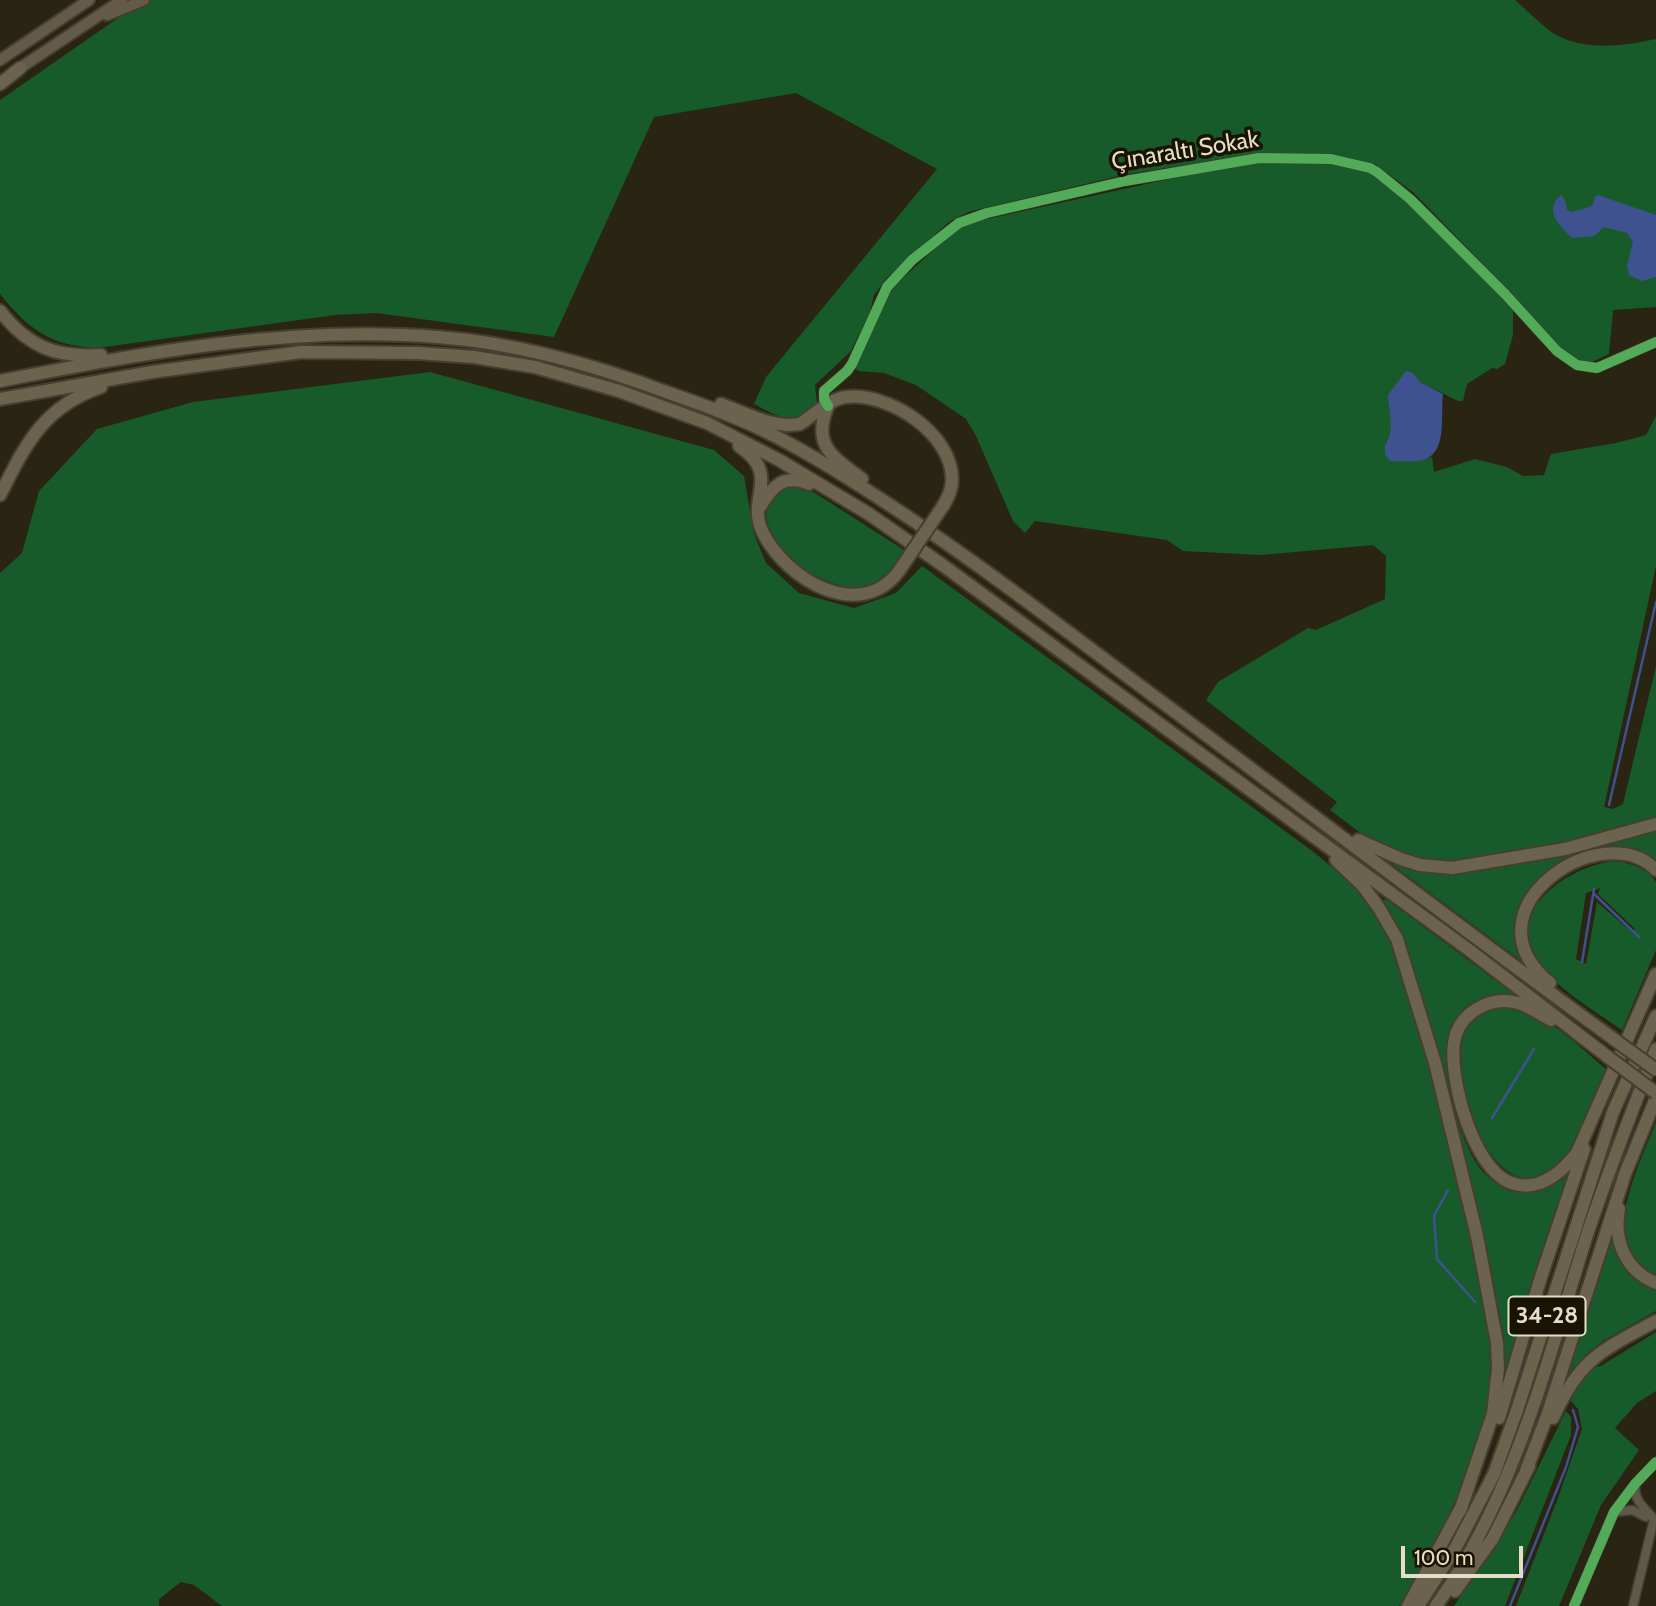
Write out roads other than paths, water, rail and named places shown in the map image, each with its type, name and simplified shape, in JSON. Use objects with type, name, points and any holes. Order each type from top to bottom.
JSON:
[{"type":"highway","points":[[0,83],[20,68]]},
{"type":"highway","points":[[0,311],[35,344],[57,353],[81,356],[147,353],[272,339],[372,334],[440,337],[535,352],[705,398],[785,425],[800,424],[828,405],[847,397],[871,398],[893,405],[923,426],[943,450],[952,471],[952,488],[943,506],[888,584],[865,595],[847,595],[818,585],[792,569],[772,547],[759,524],[762,482],[757,462],[748,452],[707,424]]},
{"type":"highway","points":[[0,399],[152,372],[301,352],[418,353],[474,357],[535,367],[619,391],[707,424],[779,460],[869,514],[1283,813],[1583,1036],[1656,1095],[1625,1174],[1527,1471]]},
{"type":"highway","points":[[0,381],[147,353]]},
{"type":"highway","points":[[0,495],[28,441],[55,410],[91,391],[152,372]]},
{"type":"highway","points":[[613,372],[764,431],[849,479],[940,538]]},
{"type":"highway","points":[[828,405],[821,431],[829,453],[1656,1070]]},
{"type":"highway","points":[[758,510],[774,487],[792,479],[809,484],[869,514]]},
{"type":"highway","points":[[1283,813],[1349,872],[1379,908],[1397,939],[1436,1063],[1477,1236],[1497,1343],[1498,1368],[1493,1414],[1460,1511]]},
{"type":"highway","points":[[1334,830],[1401,859],[1420,865],[1452,868],[1565,849],[1656,824]]},
{"type":"highway","points":[[1594,1024],[1530,964],[1521,939],[1523,914],[1536,891],[1545,882],[1582,859],[1621,853],[1641,858],[1656,870]]},
{"type":"highway","points":[[1583,1036],[1517,1002],[1486,1003],[1463,1020],[1454,1041],[1453,1056],[1455,1082],[1462,1108],[1476,1143],[1491,1168],[1508,1182],[1527,1186],[1547,1181],[1565,1168],[1577,1153],[1656,974]]},
{"type":"highway","name":"34-28","points":[[1418,1606],[1456,1547],[1493,1474],[1517,1410],[1613,1112],[1656,1016]]},
{"type":"highway","name":"34-28","points":[[1438,1606],[1492,1512],[1524,1437],[1608,1173],[1656,1049]]},
{"type":"highway","points":[[1408,1606],[1460,1511],[1492,1441],[1541,1277],[1594,1118]]},
{"type":"highway","points":[[1625,1174],[1617,1223],[1620,1246],[1627,1261],[1640,1275],[1656,1283]]},
{"type":"highway","points":[[1438,1606],[1459,1588],[1493,1538],[1575,1376],[1605,1348],[1656,1321]]},
{"type":"main road","points":[[0,60],[89,0]]},
{"type":"main road","points":[[20,68],[122,0]]},
{"type":"main road","points":[[94,19],[119,12],[144,0]]},
{"type":"street","name":"Çınaraltı Sokak","points":[[828,405],[824,399],[824,391],[852,364],[887,286],[912,260],[959,223],[979,215],[1125,181],[1259,158],[1331,159],[1377,172],[1410,199],[1558,351],[1577,365],[1597,368],[1656,342]]},
{"type":"street","points":[[1574,1606],[1614,1512],[1656,1462]]},
{"type":"street","points":[[1633,1606],[1654,1518],[1639,1504],[1635,1484]]},
{"type":"street","points":[[1614,1512],[1641,1512],[1648,1519],[1651,1528]]},
{"type":"water","points":[[1561,195],[1567,210],[1572,212],[1592,206],[1598,195],[1656,215],[1656,277],[1642,281],[1629,275],[1627,266],[1633,242],[1627,233],[1604,227],[1594,236],[1572,238],[1558,223],[1553,212],[1553,206]]},
{"type":"water","points":[[1406,371],[1443,394],[1441,434],[1435,452],[1429,458],[1419,461],[1390,461],[1385,454],[1391,428],[1388,395]]},
{"type":"waterway","points":[[1609,805],[1656,602]]},
{"type":"waterway","points":[[1582,962],[1594,889]]},
{"type":"waterway","points":[[1594,894],[1639,937]]},
{"type":"waterway","points":[[1492,1118],[1534,1049]]},
{"type":"waterway","points":[[1448,1190],[1434,1216],[1437,1259],[1475,1302]]},
{"type":"waterway","points":[[1510,1606],[1566,1467],[1578,1427],[1573,1410]]}]
